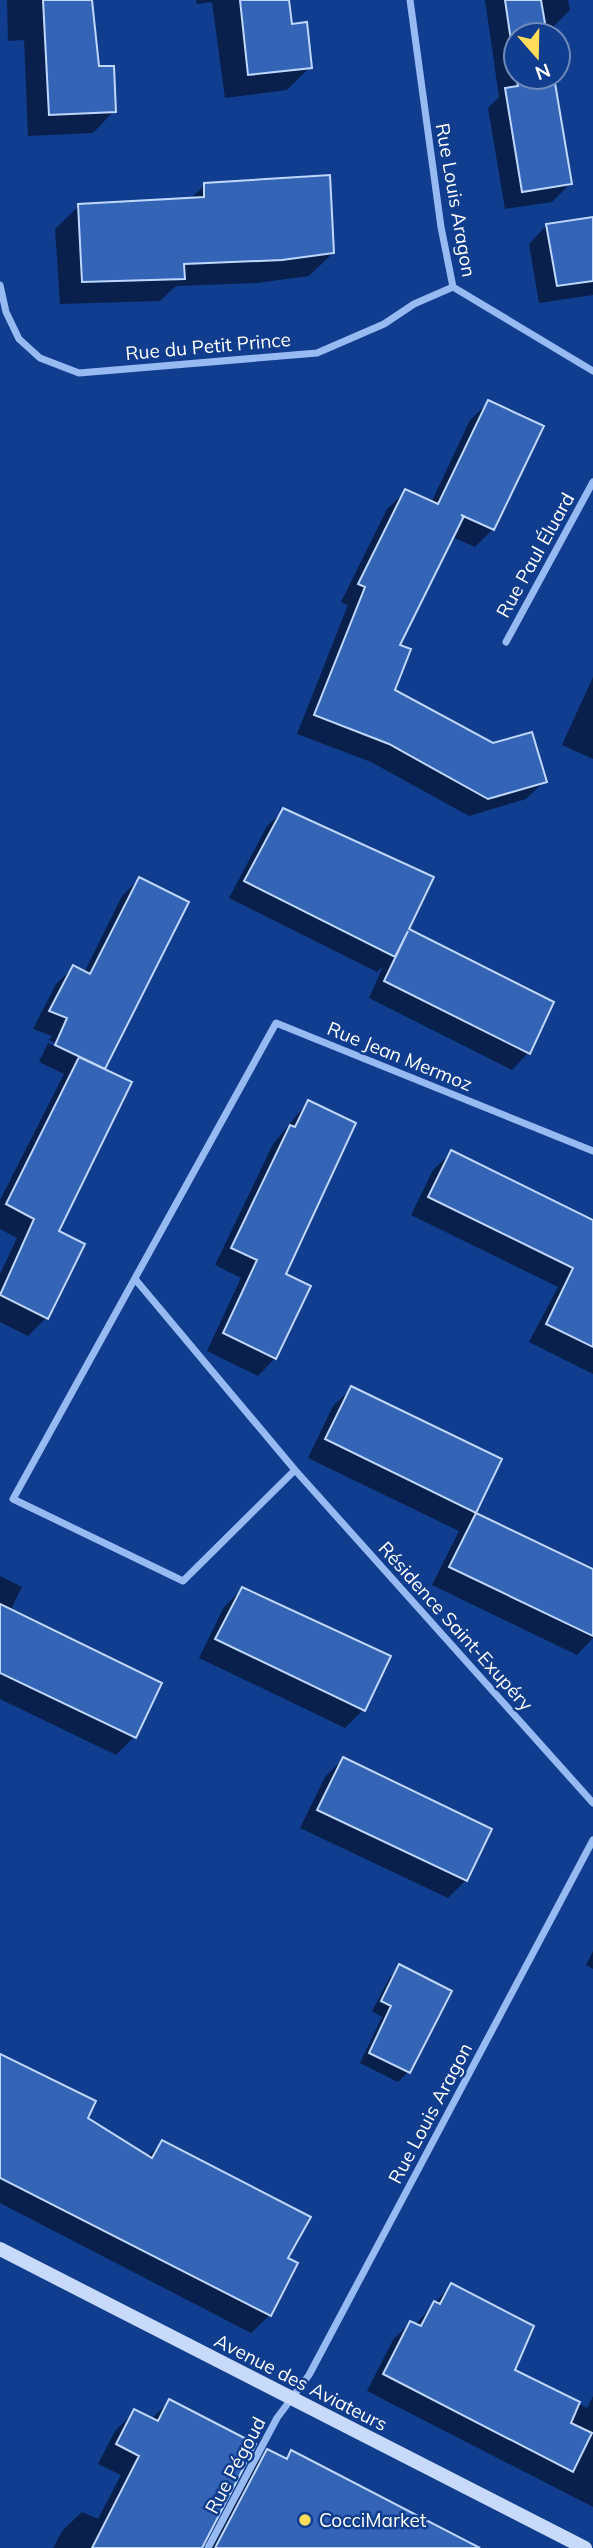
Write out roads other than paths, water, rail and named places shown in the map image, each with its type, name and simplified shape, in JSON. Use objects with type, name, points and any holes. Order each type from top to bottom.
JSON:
[{"type":"street","name":"Rue Louis Aragon","points":[[410,0],[441,228],[453,287],[593,371]]},
{"type":"street","name":"Rue du Petit Prince","points":[[0,285],[6,312],[19,339],[40,358],[79,373],[317,353],[384,324],[414,304],[453,287]]},
{"type":"street","name":"Rue Paul Éluard","points":[[506,642],[593,482]]},
{"type":"street","name":"Rue Jean Mermoz","points":[[135,1279],[276,1023],[593,1151]]},
{"type":"street","points":[[135,1279],[13,1499],[183,1581],[295,1470]]},
{"type":"street","name":"Résidence Saint-Exupéry","points":[[135,1279],[295,1470],[593,1803]]},
{"type":"street","name":"Rue Louis Aragon","points":[[291,2398],[309,2375],[593,1840]]},
{"type":"street","name":"Avenue des Aviateurs","points":[[0,2249],[586,2548]]},
{"type":"street","name":"Rue Pégoud","points":[[208,2548],[277,2418],[291,2398]]},
{"type":"place","name":"CocciMarket","points":[[305,2520]]}]
